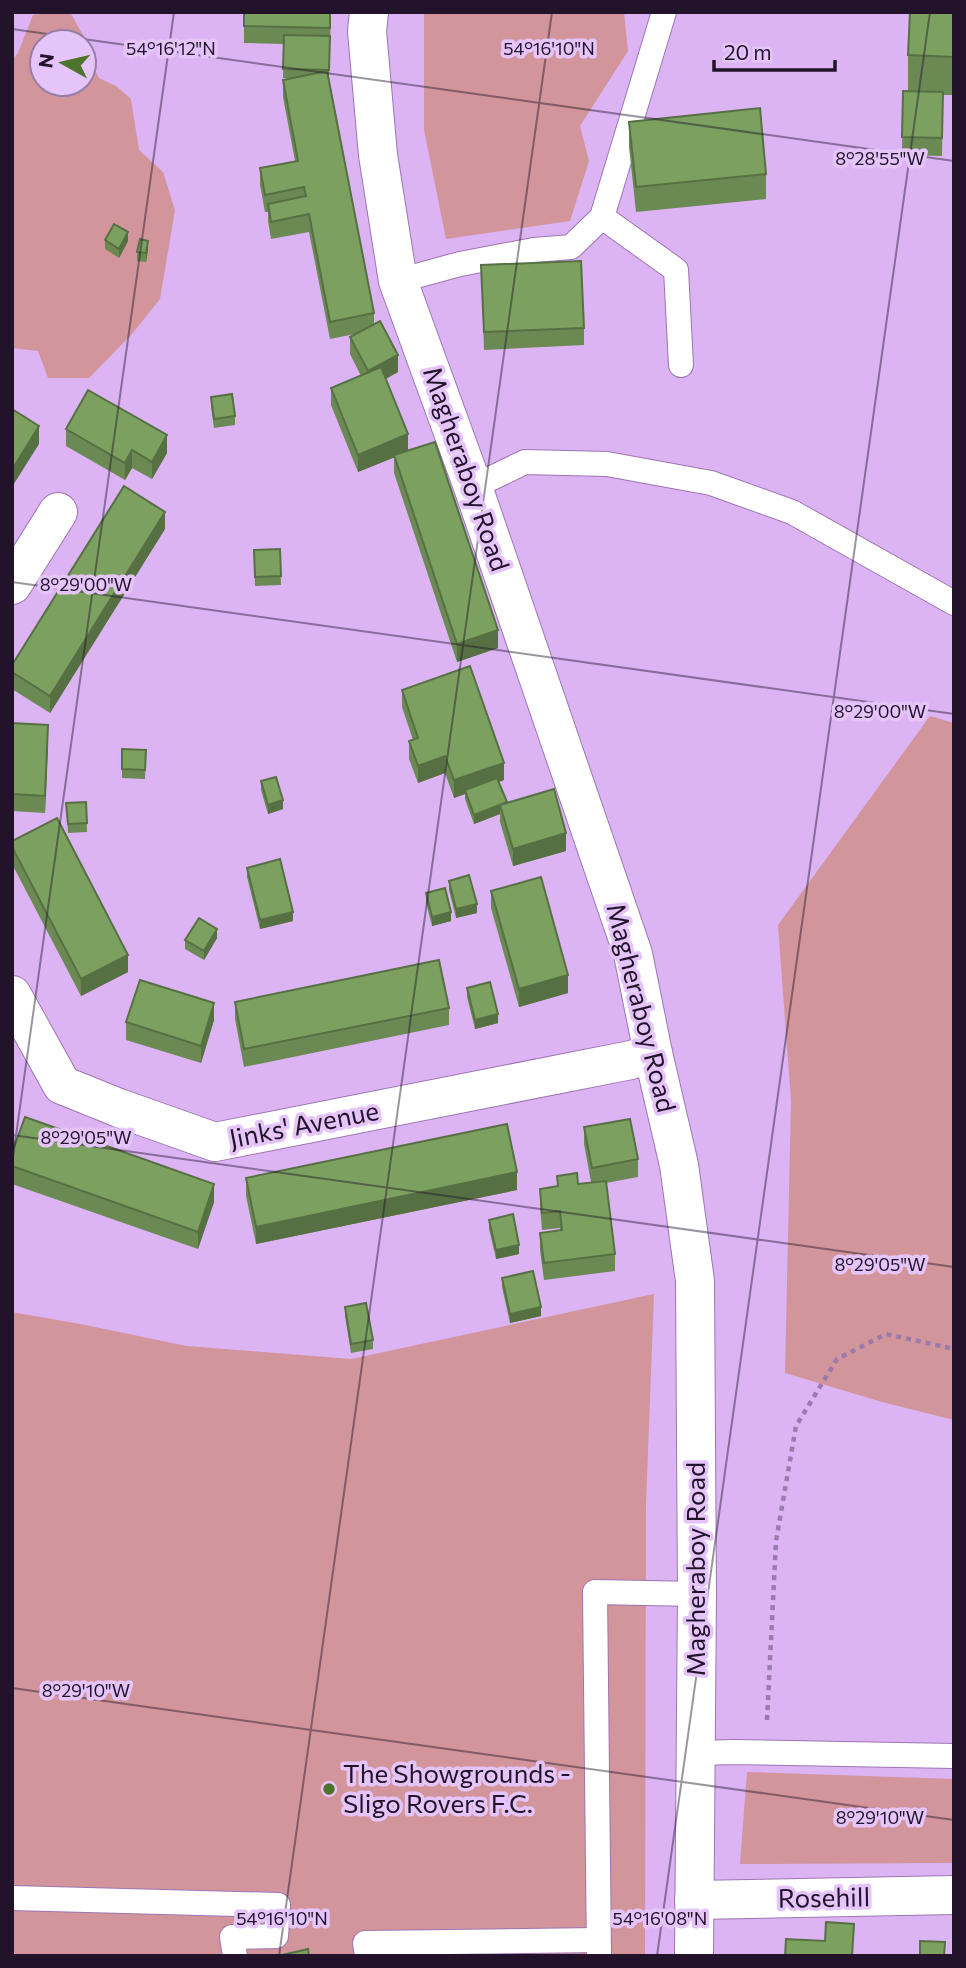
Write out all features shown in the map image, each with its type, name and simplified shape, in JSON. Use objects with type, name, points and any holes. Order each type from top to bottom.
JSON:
[{"type":"street","name":"Magheraboy Road","points":[[369,12],[368,31],[378,155],[398,281],[473,487],[633,954],[680,1165],[695,1281],[697,1594],[694,1956]]},
{"type":"street","points":[[12,585],[58,512]]},
{"type":"street","name":"Jinks' Avenue","points":[[12,995],[62,1084],[215,1142],[631,1060],[653,1053]]},
{"type":"street","name":"Rosehill","points":[[694,1900],[954,1895]]},
{"type":"lane","points":[[398,281],[460,264],[534,250],[571,247],[602,217],[664,12]]},
{"type":"lane","points":[[602,217],[676,270],[681,365]]},
{"type":"lane","points":[[473,487],[525,462],[607,464],[711,484],[792,512],[954,603]]},
{"type":"lane","points":[[367,1956],[365,1943],[490,1949],[599,1948],[595,1592],[697,1594]]},
{"type":"lane","points":[[695,1753],[954,1756]]},
{"type":"lane","points":[[12,1898],[278,1905],[276,1936],[232,1937],[235,1956]]},
{"type":"path","points":[[765,1753],[776,1541],[796,1426],[837,1359],[886,1334],[954,1349]]},
{"type":"shaded area","points":[[70,12],[79,28],[28,28],[28,98],[98,98],[98,76],[116,86],[131,99],[139,150],[163,172],[175,210],[160,299],[132,334],[89,378],[48,378],[38,351],[12,348],[12,60],[18,53],[33,15]]},
{"type":"shaded area","points":[[424,12],[624,12],[628,51],[580,126],[589,161],[570,221],[446,239],[424,130]]},
{"type":"shaded area","points":[[930,716],[954,723],[954,1420],[785,1373],[791,1101],[778,925]]},
{"type":"shaded area","name":"The Showgrounds - Sligo Rovers F.C.","points":[[654,1294],[646,1504],[645,1956],[12,1956],[12,1312],[187,1346],[351,1359]]},
{"type":"shaded area","points":[[747,1772],[954,1779],[954,1863],[740,1864]]},
{"type":"building","points":[[244,12],[330,12],[330,28],[244,26]]},
{"type":"building","points":[[910,12],[954,12],[954,57],[908,55]]},
{"type":"building","points":[[284,35],[330,36],[329,70],[283,69]]},
{"type":"building","points":[[327,71],[374,313],[330,322],[309,214],[271,222],[268,204],[306,196],[304,187],[265,195],[260,168],[298,161],[283,80]]},
{"type":"building","points":[[903,91],[943,92],[942,138],[902,137]]},
{"type":"building","points":[[760,108],[766,174],[636,187],[629,122]]},
{"type":"building","points":[[114,224],[128,232],[119,249],[105,240]]},
{"type":"building","points":[[140,239],[148,241],[146,253],[137,252]]},
{"type":"building","points":[[581,261],[584,328],[484,332],[481,265]]},
{"type":"building","points":[[380,321],[398,355],[368,371],[350,337]]},
{"type":"building","points":[[381,367],[408,434],[358,455],[331,388]]},
{"type":"building","points":[[88,390],[167,435],[152,462],[132,450],[125,463],[66,429]]},
{"type":"building","points":[[232,394],[235,416],[214,419],[211,397]]},
{"type":"building","points":[[12,409],[39,426],[12,470]]},
{"type":"building","points":[[435,442],[498,630],[457,644],[394,455]]},
{"type":"building","points":[[124,486],[165,512],[50,696],[12,672],[12,665]]},
{"type":"building","points":[[280,549],[281,576],[255,577],[254,550]]},
{"type":"building","points":[[470,666],[504,763],[454,780],[445,756],[418,766],[409,741],[418,738],[402,690]]},
{"type":"building","points":[[12,723],[48,725],[45,796],[12,794]]},
{"type":"building","points":[[122,749],[146,750],[145,770],[122,769]]},
{"type":"building","points":[[276,777],[283,800],[268,805],[261,781]]},
{"type":"building","points":[[497,778],[507,802],[474,815],[465,790]]},
{"type":"building","points":[[554,789],[566,833],[513,849],[500,805]]},
{"type":"building","points":[[86,802],[87,823],[68,824],[66,803]]},
{"type":"building","points":[[57,818],[128,955],[81,979],[12,847],[12,841]]},
{"type":"building","points":[[280,859],[293,912],[260,920],[247,868]]},
{"type":"building","points":[[469,875],[477,904],[456,909],[449,881]]},
{"type":"building","points":[[541,877],[568,975],[519,989],[491,891]]},
{"type":"building","points":[[445,888],[451,912],[432,917],[426,893]]},
{"type":"building","points":[[199,918],[217,929],[204,951],[185,940]]},
{"type":"building","points":[[439,960],[449,1008],[244,1049],[235,1002]]},
{"type":"building","points":[[140,980],[214,1003],[201,1046],[126,1022]]},
{"type":"building","points":[[490,982],[498,1014],[475,1020],[467,988]]},
{"type":"building","points":[[25,1117],[214,1184],[198,1232],[12,1166],[12,1153]]},
{"type":"building","points":[[630,1119],[638,1159],[592,1168],[584,1127]]},
{"type":"building","points":[[507,1124],[517,1172],[256,1227],[246,1178]]},
{"type":"building","points":[[577,1173],[578,1184],[606,1181],[615,1254],[544,1263],[540,1233],[562,1230],[560,1211],[542,1213],[540,1189],[558,1186],[557,1176]]},
{"type":"building","points":[[513,1214],[519,1245],[496,1250],[489,1220]]},
{"type":"building","points":[[533,1271],[541,1307],[510,1314],[502,1278]]},
{"type":"building","points":[[366,1303],[373,1340],[351,1344],[345,1307]]},
{"type":"building","points":[[826,1922],[854,1924],[852,1956],[785,1956],[786,1939],[825,1941]]},
{"type":"building","points":[[920,1941],[945,1942],[944,1956],[920,1956]]},
{"type":"building","points":[[308,1949],[309,1956],[278,1956]]},
{"type":"place","name":"The Showgrounds - Sligo Rovers F.C.","points":[[329,1789]]}]
